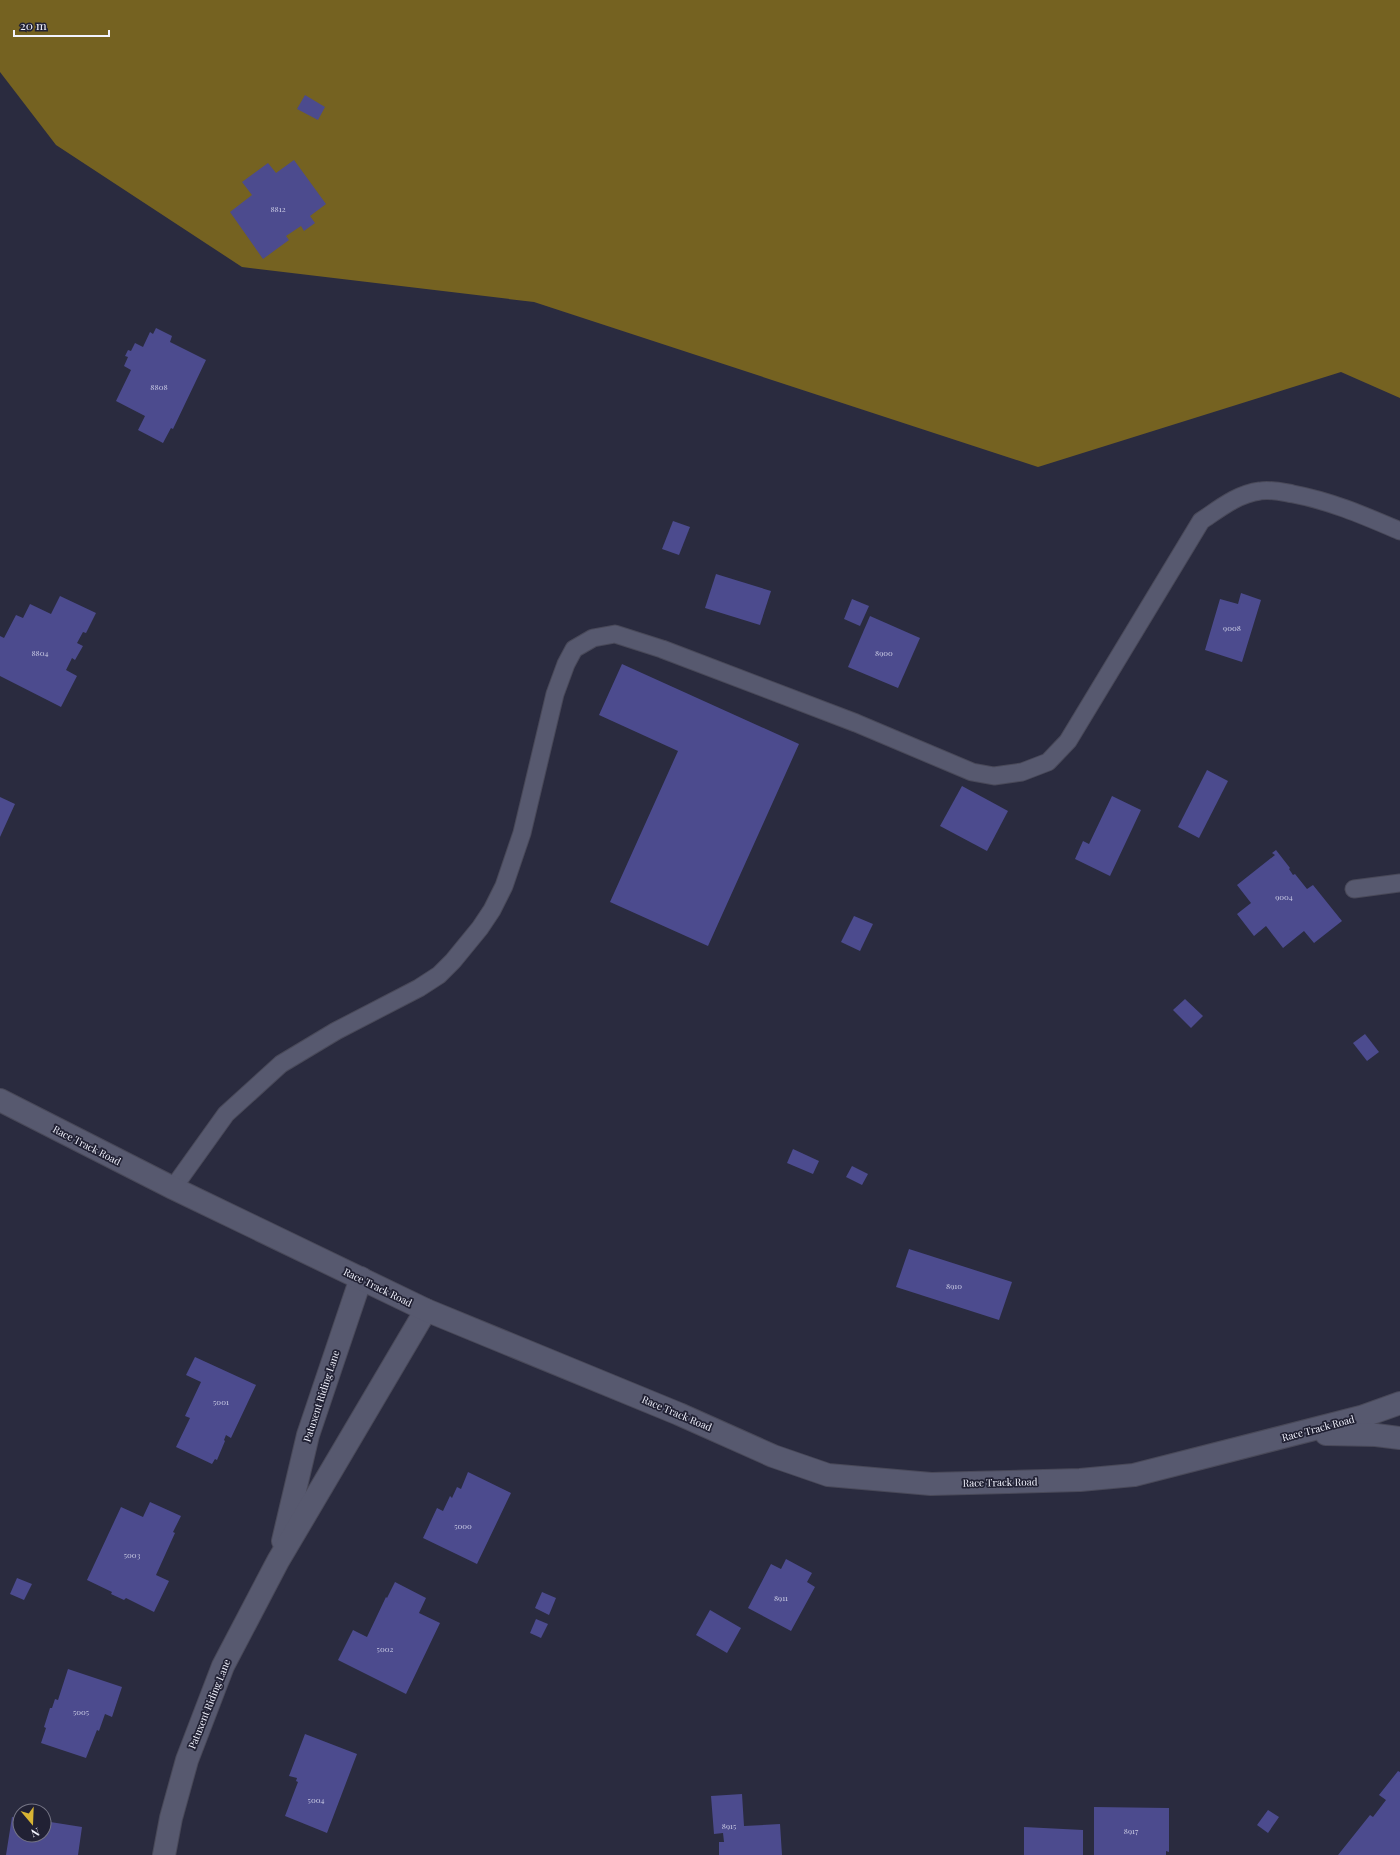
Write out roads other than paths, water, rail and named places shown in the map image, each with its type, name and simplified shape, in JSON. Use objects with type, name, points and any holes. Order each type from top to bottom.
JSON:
[{"type":"street","name":"Race Track Road","points":[[0,1100],[172,1188],[426,1310],[679,1414],[773,1456],[828,1474],[931,1484],[1080,1480],[1134,1475],[1361,1417],[1400,1402]]},
{"type":"street","name":"Patuxent Riding Lane","points":[[278,1562],[308,1435],[361,1278]]},
{"type":"street","name":"Patuxent Riding Lane","points":[[164,1855],[171,1818],[187,1760],[223,1666],[278,1562],[426,1310]]},
{"type":"street","points":[[1287,1437],[1335,1434],[1376,1435],[1400,1438]]},
{"type":"lane","points":[[172,1188],[226,1114],[281,1064],[336,1031],[419,988],[439,975],[453,961],[480,928],[492,910],[504,886],[522,833],[555,694],[566,664],[574,649],[593,638],[615,634],[662,649],[856,723],[972,772],[994,776],[1022,772],[1048,762],[1068,741],[1201,522],[1226,503],[1260,491],[1274,490],[1336,504],[1400,531]]},
{"type":"lane","points":[[1354,889],[1400,883]]}]
